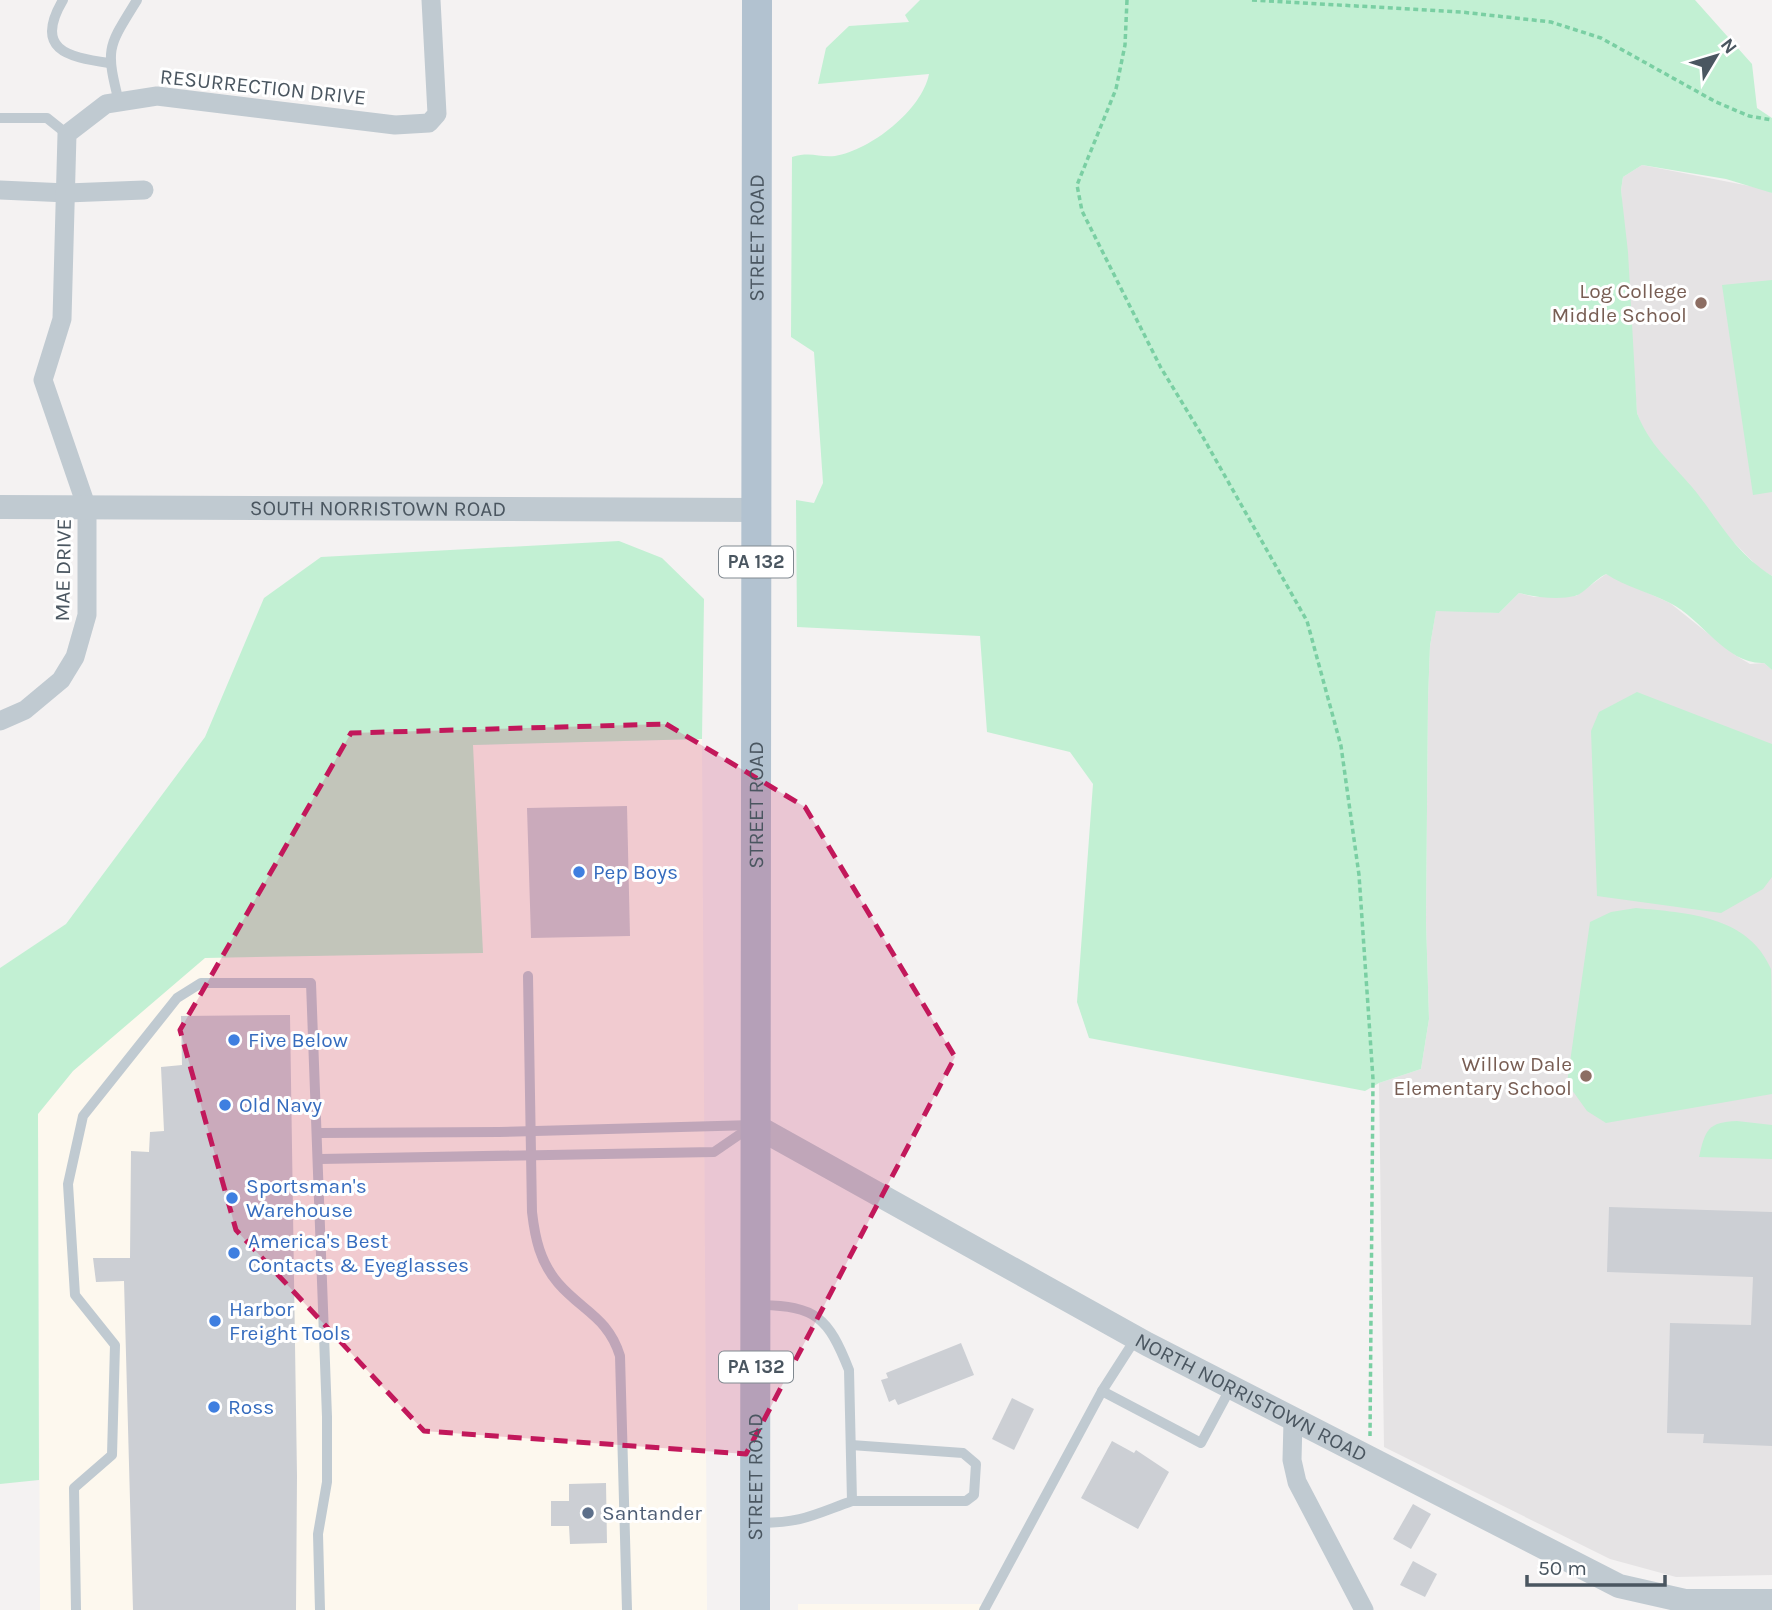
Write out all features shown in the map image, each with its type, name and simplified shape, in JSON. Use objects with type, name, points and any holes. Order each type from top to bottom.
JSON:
[{"type":"main road","name":"STREET ROAD","points":[[755,1610],[757,0]]},
{"type":"street","name":"RESURRECTION DRIVE","points":[[67,134],[106,104],[157,96],[395,125],[429,123],[437,114],[431,0]]},
{"type":"street","points":[[67,134],[68,193],[62,320],[43,380],[87,508]]},
{"type":"street","points":[[0,190],[68,193],[144,190]]},
{"type":"street","name":"SOUTH NORRISTOWN ROAD","points":[[0,508],[757,510]]},
{"type":"street","name":"MAE DRIVE","points":[[0,721],[42,699],[61,680],[75,657],[87,615],[87,508]]},
{"type":"street","name":"NORTH NORRISTOWN ROAD","points":[[754,1125],[1137,1338],[1293,1421],[1619,1586],[1685,1601],[1772,1601]]},
{"type":"street","points":[[1293,1421],[1292,1460],[1297,1482],[1364,1610]]},
{"type":"lane","points":[[63,0],[51,20],[51,34],[63,52],[73,58],[109,63]]},
{"type":"lane","points":[[119,102],[109,63],[113,40],[137,0]]},
{"type":"lane","points":[[0,118],[47,118],[67,134]]},
{"type":"lane","points":[[528,976],[532,1212],[541,1255],[560,1285],[603,1324],[615,1340],[620,1356],[627,1610]]},
{"type":"lane","points":[[76,1610],[74,1488],[112,1455],[115,1345],[75,1295],[68,1184],[83,1116],[177,998],[201,984],[311,983],[320,1159],[327,1417],[327,1482],[318,1534],[320,1610]]},
{"type":"lane","points":[[318,1133],[754,1125]]},
{"type":"lane","points":[[320,1159],[714,1152],[754,1125]]},
{"type":"lane","points":[[756,1305],[793,1306],[811,1312],[834,1338],[849,1370],[852,1501]]},
{"type":"lane","points":[[984,1610],[1102,1391],[1137,1338]]},
{"type":"lane","points":[[1102,1391],[1201,1443],[1231,1388]]},
{"type":"lane","points":[[756,1523],[787,1523],[810,1519],[852,1501],[966,1501],[974,1495],[976,1464],[963,1453],[851,1445]]},
{"type":"path","points":[[1127,0],[1125,45],[1116,89],[1077,186],[1082,211],[1161,369],[1200,432],[1307,621],[1341,746],[1359,875],[1373,1079],[1370,1459]]},
{"type":"path","points":[[1252,0],[1461,12],[1551,22],[1601,38],[1727,107],[1749,116],[1772,120]]},
{"type":"highlighted area","points":[[666,724],[805,807],[955,1057],[746,1454],[424,1431],[236,1230],[180,1030],[351,733]]},
{"type":"shaded area","name":"Log College Middle School","points":[[1642,165],[1765,189],[1772,193],[1772,576],[1759,568],[1718,526],[1692,488],[1662,457],[1643,429],[1637,413],[1621,190],[1623,177]]},
{"type":"shaded area","name":"Willow Dale Elementary School","points":[[1606,574],[1670,603],[1735,655],[1750,664],[1764,663],[1772,670],[1772,1575],[1676,1577],[1610,1559],[1384,1447],[1379,1083],[1421,1069],[1429,1019],[1426,921],[1428,699],[1430,646],[1436,610],[1499,613],[1519,593],[1534,597],[1576,596]]},
{"type":"shaded area","points":[[702,739],[707,1610],[40,1610],[38,1114],[73,1071],[204,953],[473,745]]},
{"type":"shaded area","points":[[798,1604],[983,1604],[989,1610],[798,1610]]},
{"type":"green space","points":[[920,0],[1695,0],[1752,64],[1757,108],[1772,118],[1772,193],[1726,179],[1642,165],[1623,177],[1621,190],[1628,252],[1637,413],[1654,444],[1692,487],[1737,546],[1772,576],[1772,670],[1764,663],[1738,657],[1670,603],[1606,574],[1575,596],[1561,598],[1519,593],[1499,613],[1436,611],[1430,646],[1428,699],[1426,921],[1429,1019],[1421,1069],[1379,1083],[1365,1091],[1089,1038],[1077,1002],[1093,784],[1070,752],[987,732],[980,636],[797,627],[796,500],[814,503],[823,483],[814,352],[791,337],[792,157],[835,156],[849,152],[879,137],[906,114],[924,88],[929,74],[818,84],[826,48],[849,26],[909,22],[905,15]]},
{"type":"green space","points":[[1772,280],[1772,492],[1753,495],[1722,285]]},
{"type":"green space","points":[[619,541],[662,558],[704,599],[702,739],[473,745],[483,953],[205,958],[73,1071],[38,1114],[39,1480],[0,1484],[0,968],[66,924],[205,737],[264,598],[321,557]]},
{"type":"green space","points":[[1637,692],[1772,744],[1772,877],[1763,889],[1721,913],[1597,896],[1591,731],[1599,712]]},
{"type":"green space","points":[[1636,908],[1714,920],[1747,937],[1761,951],[1771,969],[1772,1094],[1606,1123],[1587,1111],[1567,1083],[1590,922],[1611,912]]},
{"type":"green space","points":[[1737,1121],[1772,1125],[1772,1159],[1699,1157],[1709,1129],[1720,1123]]},
{"type":"building","name":"Pep Boys","points":[[627,806],[630,936],[531,938],[527,808]]},
{"type":"building","points":[[290,1015],[297,1476],[296,1610],[133,1610],[124,1281],[96,1282],[93,1258],[130,1258],[131,1151],[149,1152],[150,1132],[164,1131],[161,1067],[182,1065],[181,1016]]},
{"type":"building","points":[[1609,1207],[1772,1212],[1772,1446],[1703,1443],[1704,1434],[1667,1433],[1670,1323],[1751,1325],[1753,1277],[1607,1272]]},
{"type":"building","points":[[961,1343],[974,1375],[898,1405],[895,1399],[889,1402],[881,1380],[888,1378],[886,1373]]},
{"type":"building","points":[[1012,1398],[1034,1409],[1014,1450],[992,1439]]},
{"type":"building","points":[[1112,1441],[1134,1453],[1136,1450],[1169,1472],[1138,1529],[1081,1498]]},
{"type":"building","name":"Santander","points":[[606,1483],[607,1543],[570,1544],[569,1526],[551,1526],[551,1501],[569,1501],[569,1484]]},
{"type":"building","points":[[1413,1504],[1431,1514],[1411,1549],[1393,1539]]},
{"type":"building","points":[[1413,1561],[1437,1574],[1425,1597],[1400,1585]]},
{"type":"place","name":"Log College Middle School","points":[[1701,303]]},
{"type":"place","name":"Pep Boys","points":[[579,872]]},
{"type":"place","name":"Five Below","points":[[234,1040]]},
{"type":"place","name":"Willow Dale Elementary School","points":[[1586,1076]]},
{"type":"place","name":"Old Navy","points":[[225,1105]]},
{"type":"place","name":"Sportsman's Warehouse","points":[[232,1198]]},
{"type":"place","name":"America's Best Contacts & Eyeglasses","points":[[234,1253]]},
{"type":"place","name":"Harbor Freight Tools","points":[[215,1321]]},
{"type":"place","name":"Ross","points":[[214,1407]]},
{"type":"place","name":"Santander","points":[[588,1513]]}]
